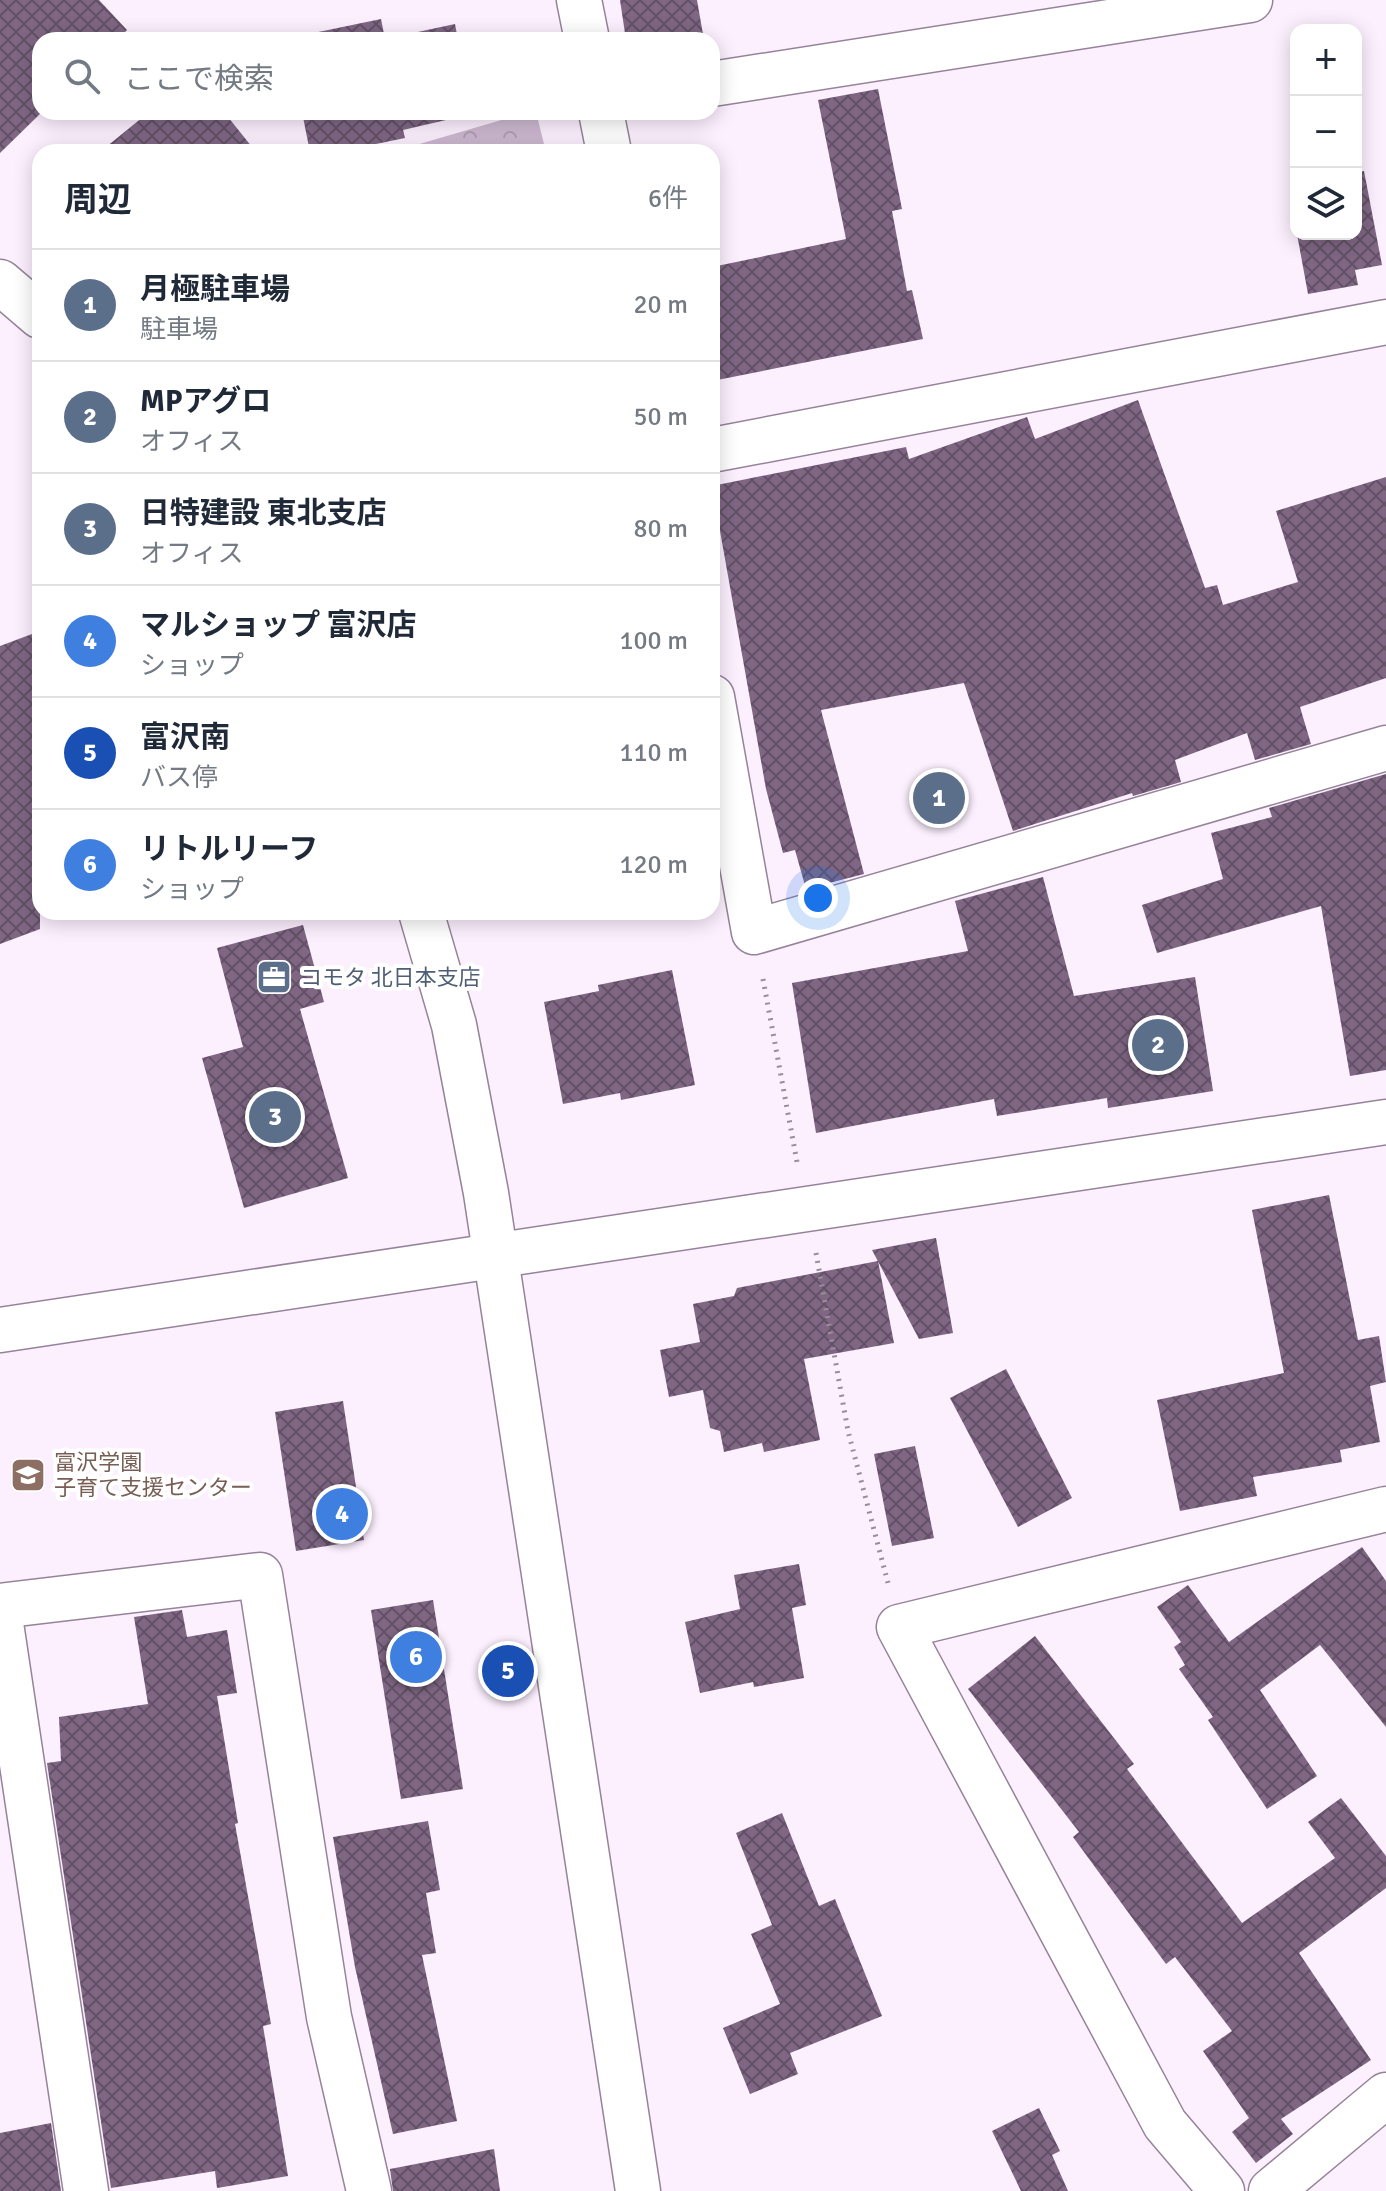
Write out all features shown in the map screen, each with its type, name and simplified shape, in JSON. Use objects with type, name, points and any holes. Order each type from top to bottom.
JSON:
[{"type":"street","points":[[579,0],[585,32]]},
{"type":"street","points":[[720,83],[1250,0]]},
{"type":"street","points":[[603,120],[607,144]]},
{"type":"street","points":[[0,282],[32,309]]},
{"type":"street","points":[[720,448],[1386,322]]},
{"type":"street","points":[[720,742],[754,932],[1386,748]]},
{"type":"street","points":[[423,920],[454,1025],[497,1256],[638,2191]]},
{"type":"street","points":[[0,1330],[1386,1122]]},
{"type":"street","points":[[1222,2191],[1165,2124],[899,1627],[1386,1509]]},
{"type":"street","points":[[0,1606],[260,1575],[329,2017],[369,2191]]},
{"type":"street","points":[[0,1617],[86,2191]]},
{"type":"street","points":[[1271,2191],[1386,2095]]},
{"type":"path","points":[[754,932],[799,1170]]},
{"type":"path","points":[[813,1238],[848,1431],[899,1627]]},
{"type":"green space","points":[[502,120],[538,120],[544,144],[419,144]]},
{"type":"building","points":[[0,0],[99,0],[127,30],[32,32],[34,120],[0,153]]},
{"type":"building","points":[[620,0],[697,0],[703,32],[625,32]]},
{"type":"building","points":[[381,19],[384,32],[318,32]]},
{"type":"building","points":[[455,24],[456,32],[418,32]]},
{"type":"building","points":[[878,89],[902,209],[892,211],[907,291],[912,290],[923,339],[720,379],[720,265],[846,239],[818,100]]},
{"type":"building","points":[[139,120],[230,120],[250,144],[110,144]]},
{"type":"building","points":[[304,120],[446,120],[403,130],[405,138],[376,144],[308,144]]},
{"type":"building","points":[[1362,171],[1382,265],[1355,270],[1358,285],[1308,294],[1298,240],[1362,240]]},
{"type":"building","points":[[1138,400],[1205,588],[1217,585],[1223,605],[1298,582],[1276,511],[1386,477],[1386,678],[1300,707],[1311,744],[1255,760],[1247,733],[1175,760],[1181,782],[1133,796],[1132,793],[1013,831],[964,683],[821,710],[864,874],[806,889],[795,850],[783,853],[766,789],[720,531],[720,484],[906,447],[909,459],[1027,417],[1035,439]]},
{"type":"building","points":[[32,634],[32,920],[40,920],[40,929],[0,944],[0,646]]},
{"type":"building","points":[[1386,774],[1386,1070],[1350,1076],[1321,906],[1157,953],[1142,905],[1223,879],[1211,833],[1272,817],[1269,808]]},
{"type":"building","points":[[1043,877],[1074,996],[1195,977],[1213,1091],[1108,1108],[1107,1098],[997,1116],[994,1099],[816,1133],[792,983],[968,951],[955,901]]},
{"type":"building","points":[[303,925],[324,1002],[300,1009],[348,1178],[244,1208],[202,1058],[243,1047],[217,948]]},
{"type":"building","points":[[672,970],[695,1085],[621,1100],[620,1093],[563,1104],[544,1002],[599,991],[598,985]]},
{"type":"building","points":[[1329,1195],[1358,1340],[1379,1336],[1386,1382],[1370,1386],[1380,1442],[1340,1450],[1342,1462],[1253,1477],[1257,1496],[1180,1511],[1157,1400],[1284,1373],[1252,1210]]},
{"type":"building","points":[[936,1238],[953,1333],[919,1339],[872,1250]]},
{"type":"building","points":[[878,1261],[894,1343],[804,1359],[820,1440],[764,1452],[762,1443],[724,1452],[720,1431],[710,1428],[703,1390],[669,1397],[660,1350],[700,1342],[693,1304],[734,1296],[737,1288]]},
{"type":"building","points":[[1006,1369],[1072,1498],[1018,1527],[950,1398]]},
{"type":"building","points":[[343,1401],[364,1540],[296,1551],[275,1412]]},
{"type":"building","points":[[915,1446],[934,1538],[892,1546],[874,1454]]},
{"type":"building","points":[[1362,1547],[1386,1581],[1386,1727],[1320,1645],[1260,1690],[1317,1776],[1267,1809],[1208,1720],[1213,1717],[1179,1669],[1185,1665],[1174,1647],[1181,1642],[1157,1607],[1188,1585],[1229,1642]]},
{"type":"building","points":[[799,1564],[806,1605],[792,1608],[804,1678],[754,1687],[753,1682],[700,1693],[685,1622],[740,1609],[734,1575]]},
{"type":"building","points":[[433,1600],[463,1789],[401,1799],[371,1610]]},
{"type":"building","points":[[182,1610],[187,1637],[227,1630],[237,1693],[217,1696],[238,1823],[235,1824],[271,2024],[263,2026],[288,2176],[217,2188],[215,2171],[111,2188],[47,1763],[61,1761],[59,1717],[148,1704],[134,1617]]},
{"type":"building","points":[[1035,1636],[1134,1764],[1127,1769],[1242,1923],[1335,1858],[1308,1822],[1341,1798],[1386,1856],[1386,1888],[1299,1953],[1371,2060],[1281,2119],[1293,2134],[1256,2163],[1232,2132],[1249,2118],[1203,2051],[1232,2031],[1175,1957],[1166,1964],[1073,1837],[1079,1832],[968,1689]]},
{"type":"building","points":[[782,1813],[819,1906],[835,1899],[882,2016],[790,2053],[798,2074],[750,2094],[723,2028],[780,2004],[751,1934],[772,1925],[736,1833]]},
{"type":"building","points":[[428,1821],[440,1890],[426,1893],[436,1953],[422,1955],[457,2121],[393,2134],[355,1967],[333,1837]]},
{"type":"building","points":[[1039,2108],[1060,2151],[1052,2155],[1068,2191],[1021,2191],[992,2131]]},
{"type":"building","points":[[51,2123],[61,2191],[0,2191],[0,2133]]},
{"type":"building","points":[[494,2149],[500,2191],[393,2191],[390,2169]]},
{"type":"place","name":"月極駐車場","points":[[939,798]]},
{"type":"place","name":"コモタ 北日本支店","points":[[274,977]]},
{"type":"place","name":"MPアグロ","points":[[1158,1045]]},
{"type":"place","name":"日特建設 東北支店","points":[[275,1117]]},
{"type":"place","name":"富沢学園 子育て支援センター","points":[[28,1475]]},
{"type":"place","name":"マルショップ 富沢店","points":[[342,1514]]},
{"type":"place","name":"リトルリーフ","points":[[416,1657]]},
{"type":"place","name":"富沢南","points":[[508,1671]]}]
